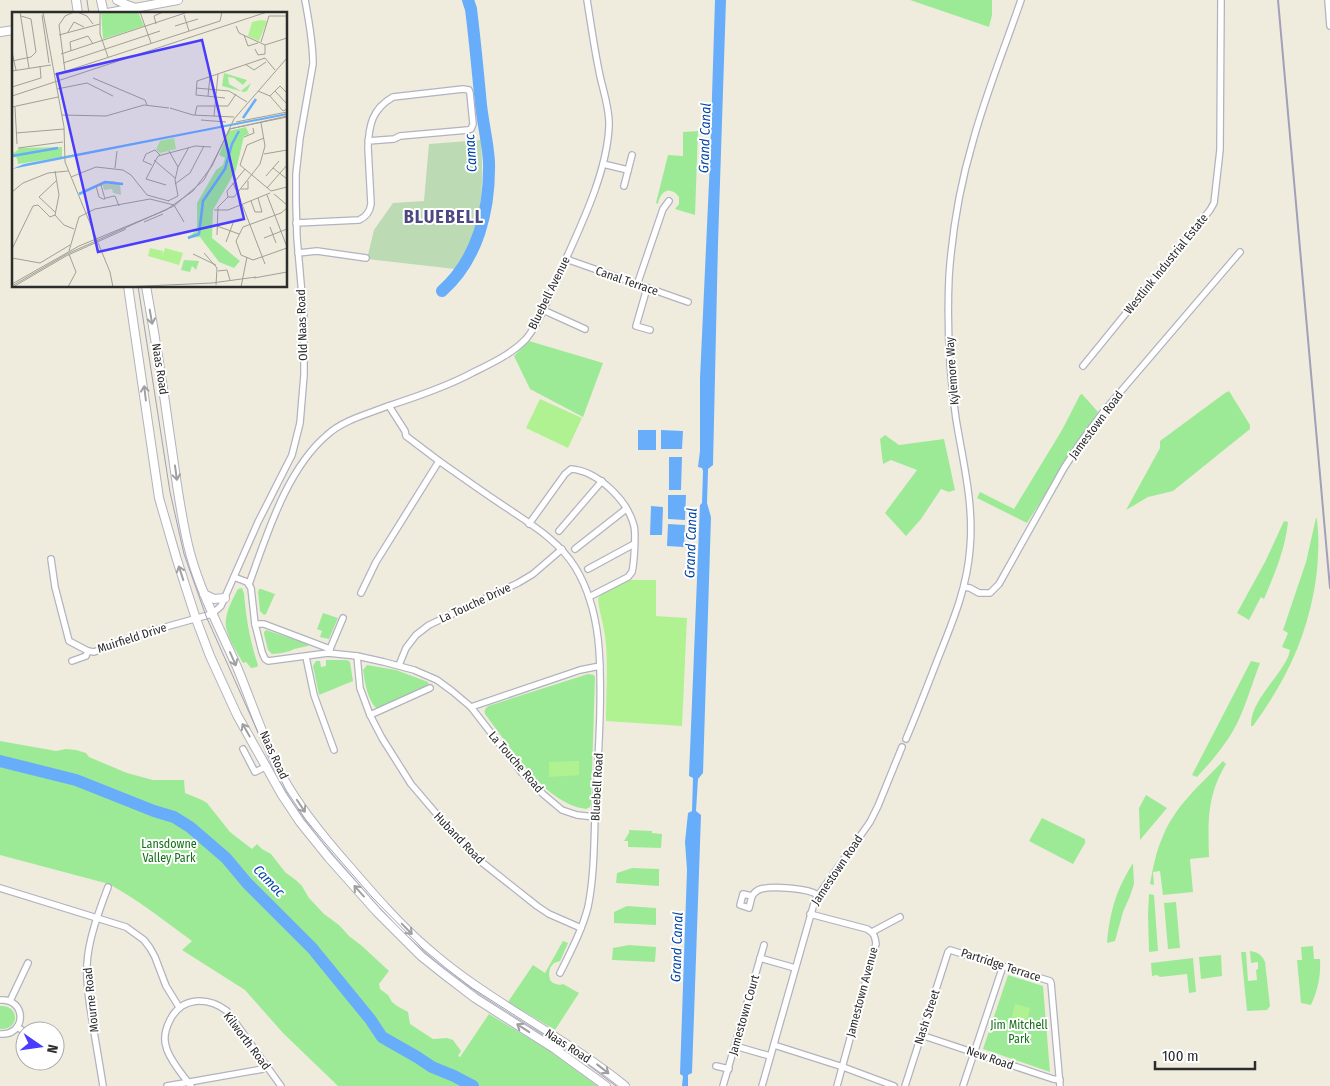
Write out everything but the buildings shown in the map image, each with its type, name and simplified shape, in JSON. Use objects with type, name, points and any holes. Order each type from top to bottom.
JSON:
[{"type":"main road","points":[[117,0],[136,7]]},
{"type":"main road","points":[[124,12],[136,7],[178,0]]},
{"type":"main road","name":"Naas Road","points":[[128,288],[160,498],[177,560],[210,656],[237,715],[275,783],[300,822],[324,851],[377,912],[421,956],[475,998],[555,1049],[606,1086]]},
{"type":"main road","name":"Naas Road","points":[[146,288],[181,508],[190,552],[212,614],[285,780],[324,837],[417,939],[462,976],[497,1001],[581,1053],[625,1086]]},
{"type":"main road","points":[[204,594],[214,599],[224,598]]},
{"type":"street","name":"Old Naas Road","points":[[212,614],[221,606],[258,522],[292,455],[300,423],[304,375],[304,328],[296,223],[296,174],[298,151],[313,64],[310,28],[304,0]]},
{"type":"street","name":"Bluebell Avenue","points":[[265,659],[255,624],[250,584],[261,548],[277,511],[297,471],[316,445],[328,433],[352,420],[456,381],[507,354],[526,338],[543,310],[595,189],[606,148],[609,125],[608,114],[598,68],[587,0]]},
{"type":"street","name":"Kylemore Way","points":[[906,739],[957,611],[964,587],[970,549],[971,519],[968,485],[951,375],[948,312],[950,277],[956,223],[972,142],[1022,0]]},
{"type":"street","name":"Westlink Industrial Estate","points":[[1083,366],[1214,203],[1220,150],[1221,0]]},
{"type":"street","points":[[1328,0],[1330,26]]},
{"type":"street","points":[[296,223],[359,220],[366,215],[371,204],[368,141],[370,124],[374,114],[382,105],[393,97],[463,89],[470,92],[473,124],[468,130],[368,141]]},
{"type":"street","points":[[624,186],[632,155]]},
{"type":"street","points":[[603,164],[628,170]]},
{"type":"street","points":[[637,285],[663,209],[669,201]]},
{"type":"street","points":[[298,253],[317,251],[366,258]]},
{"type":"street","name":"Jamestown Road","points":[[964,587],[979,593],[990,593],[999,584],[1060,475],[1086,436],[1104,412],[1240,252]]},
{"type":"street","name":"Canal Terrace","points":[[566,259],[688,302]]},
{"type":"street","points":[[647,288],[636,326],[650,330]]},
{"type":"street","points":[[543,310],[585,330]]},
{"type":"street","name":"Bluebell Road","points":[[390,406],[406,436],[562,549],[575,567],[592,605],[598,637],[600,666],[594,858],[587,908],[581,928],[560,973]]},
{"type":"street","points":[[361,593],[376,562],[439,461]]},
{"type":"street","points":[[529,524],[568,471],[575,470],[602,481],[620,500],[635,528],[633,568],[631,574],[589,597]]},
{"type":"street","points":[[559,530],[602,481]]},
{"type":"street","points":[[266,506],[277,511]]},
{"type":"street","points":[[575,549],[626,509]]},
{"type":"street","points":[[588,569],[634,544]]},
{"type":"street","name":"La Touche Drive","points":[[399,665],[406,648],[416,635],[429,625],[518,583],[533,574],[562,549]]},
{"type":"street","points":[[51,559],[55,587],[69,641],[88,651]]},
{"type":"street","points":[[234,577],[250,584]]},
{"type":"street","points":[[196,619],[212,614]]},
{"type":"street","points":[[329,651],[343,618]]},
{"type":"street","name":"Muirfield Drive","points":[[72,661],[86,656],[88,651],[94,652],[144,633],[196,619]]},
{"type":"street","name":"La Touche Road","points":[[255,624],[267,625],[329,651],[399,665],[437,680],[471,707],[522,773],[543,794],[562,810],[577,815],[595,817]]},
{"type":"street","name":"La Touche Road","points":[[265,659],[268,661],[306,657],[329,651]]},
{"type":"street","name":"Huband Road","points":[[356,656],[360,688],[370,715],[411,784],[479,860],[537,906],[549,914],[581,928]]},
{"type":"street","points":[[306,657],[314,695],[334,750]]},
{"type":"street","points":[[471,707],[580,670],[600,666]]},
{"type":"street","points":[[370,715],[430,688]]},
{"type":"street","name":"Jamestown Road","points":[[762,1086],[814,900],[870,822],[902,746]]},
{"type":"street","points":[[242,748],[255,772],[267,766]]},
{"type":"street","name":"Mourne Road","points":[[103,1086],[90,1006],[87,968],[90,945],[108,887]]},
{"type":"street","points":[[0,888],[126,927],[144,940],[155,957],[166,986],[179,1007],[166,1028],[165,1045],[167,1051],[190,1084]]},
{"type":"street","points":[[752,896],[760,889],[774,888],[809,890],[818,895]]},
{"type":"street","name":"Jamestown Avenue","points":[[810,914],[867,929],[876,938],[876,944],[837,1086]]},
{"type":"street","points":[[872,932],[900,917]]},
{"type":"street","name":"Jamestown Court","points":[[723,1086],[764,945]]},
{"type":"street","name":"Partridge Terrace","points":[[950,950],[1050,982],[1060,1083]]},
{"type":"street","name":"Nash Street","points":[[905,1086],[950,950]]},
{"type":"street","points":[[760,958],[795,968]]},
{"type":"street","points":[[10,1001],[28,962]]},
{"type":"street","points":[[963,1086],[1003,966]]},
{"type":"street","points":[[0,1000],[10,1001],[16,1006],[20,1013],[20,1021]]},
{"type":"street","name":"Kilworth Road","points":[[179,1007],[202,1001],[208,1001],[221,1007],[227,1012],[281,1086]]},
{"type":"street","points":[[0,1034],[11,1033],[15,1029]]},
{"type":"street","name":"New Road","points":[[921,1035],[1054,1079],[1060,1083]]},
{"type":"street","points":[[774,1045],[894,1086]]},
{"type":"street","points":[[735,1046],[770,1056]]},
{"type":"street","points":[[167,1086],[190,1084],[262,1069],[266,1066]]},
{"type":"street","points":[[716,1066],[729,1069]]},
{"type":"green space","points":[[910,0],[992,0],[992,15],[989,27]]},
{"type":"green space","points":[[698,131],[695,215],[675,209],[679,204],[679,197],[672,191],[663,193],[658,204],[656,203],[668,155],[683,156],[683,132]]},
{"type":"green space","points":[[481,140],[482,182],[480,210],[468,249],[455,269],[367,259],[374,230],[393,203],[424,201],[429,144]]},
{"type":"green space","points":[[529,341],[603,363],[583,417],[530,389],[514,356]]},
{"type":"green space","points":[[1229,391],[1250,425],[1250,429],[1173,491],[1148,497],[1126,510],[1160,448],[1160,441]]},
{"type":"green space","points":[[1082,394],[1098,412],[1027,523],[977,498],[980,492],[1014,509]]},
{"type":"green space","points":[[540,399],[582,418],[568,448],[526,428]]},
{"type":"green space","points":[[885,435],[899,445],[944,439],[955,490],[949,492],[941,489],[921,519],[906,536],[885,513],[917,470],[891,460],[883,464],[880,439]]},
{"type":"green space","points":[[1316,518],[1318,540],[1317,568],[1314,591],[1305,628],[1283,678],[1264,710],[1253,726],[1251,726],[1252,717],[1259,700],[1282,668],[1289,654],[1290,650],[1282,647],[1288,633],[1283,630],[1306,562]]},
{"type":"green space","points":[[1284,521],[1288,522],[1285,542],[1279,561],[1264,599],[1261,597],[1249,620],[1237,613],[1265,562]]},
{"type":"green space","points":[[629,580],[656,580],[656,616],[687,618],[682,726],[606,721],[606,644],[598,598],[603,593]]},
{"type":"green space","points":[[242,588],[247,620],[258,665],[251,668],[246,662],[243,663],[230,639],[226,626],[231,604],[238,589]]},
{"type":"green space","points":[[259,589],[275,594],[264,615],[260,611]]},
{"type":"green space","points":[[323,613],[338,618],[329,639],[320,637],[322,631],[317,629]]},
{"type":"green space","points":[[266,630],[308,644],[308,646],[272,654],[268,650],[264,634]]},
{"type":"green space","points":[[326,660],[347,660],[350,662],[353,681],[319,695],[313,666],[316,661],[320,661],[321,667],[326,666]]},
{"type":"green space","points":[[1251,661],[1260,663],[1233,731],[1197,777],[1192,775]]},
{"type":"green space","points":[[367,665],[396,670],[428,682],[429,685],[377,709],[371,701],[366,685],[363,670]]},
{"type":"green space","points":[[588,674],[595,677],[591,804],[586,809],[576,807],[558,798],[534,778],[485,714],[485,709],[488,706]]},
{"type":"green space","name":"Lansdowne Valley Park","points":[[0,741],[56,751],[76,750],[127,773],[153,780],[184,780],[185,793],[207,803],[230,832],[252,849],[257,844],[271,854],[285,872],[302,886],[309,898],[324,914],[339,925],[389,971],[379,984],[380,989],[388,995],[392,1002],[408,1012],[410,1024],[433,1039],[447,1038],[453,1040],[461,1051],[458,1056],[460,1057],[489,1014],[548,1050],[598,1086],[338,1086],[283,1033],[245,990],[182,950],[192,941],[141,904],[109,884],[0,855]]},
{"type":"green space","points":[[579,761],[579,775],[549,777],[549,762]]},
{"type":"green space","points":[[1223,761],[1226,764],[1215,787],[1210,809],[1209,857],[1190,859],[1193,892],[1163,895],[1160,871],[1153,872],[1154,885],[1150,884],[1157,854],[1163,836],[1181,805]]},
{"type":"green space","points":[[1146,795],[1167,808],[1140,840],[1139,808]]},
{"type":"green space","points":[[1042,818],[1085,839],[1085,843],[1073,864],[1029,841]]},
{"type":"green space","points":[[629,830],[652,831],[652,833],[662,834],[661,848],[628,847],[628,841],[624,841]]},
{"type":"green space","points":[[1133,863],[1134,884],[1123,912],[1115,941],[1107,943],[1115,901],[1122,882]]},
{"type":"green space","points":[[632,868],[659,869],[659,886],[616,883],[617,873]]},
{"type":"green space","points":[[1149,894],[1154,895],[1158,951],[1149,952],[1148,913]]},
{"type":"green space","points":[[1176,902],[1180,948],[1168,949],[1164,903]]},
{"type":"green space","points":[[627,906],[656,908],[656,925],[614,923],[614,912]]},
{"type":"green space","points":[[563,941],[568,943],[560,961],[554,963],[550,968],[550,980],[553,983],[563,984],[579,993],[555,1030],[508,1002],[533,965],[545,973]]},
{"type":"green space","points":[[629,945],[656,947],[655,962],[612,960],[613,948]]},
{"type":"green space","points":[[1313,946],[1314,959],[1320,959],[1320,971],[1311,1005],[1301,1003],[1297,960],[1302,960],[1301,947]]},
{"type":"green space","points":[[1250,951],[1259,954],[1265,962],[1270,1006],[1267,1010],[1247,1011],[1241,952],[1246,952],[1248,981],[1257,980],[1256,970],[1258,969],[1258,962],[1251,963]]},
{"type":"green space","points":[[1221,955],[1222,976],[1201,979],[1199,957]]},
{"type":"green space","points":[[1193,958],[1196,992],[1189,993],[1187,974],[1152,976],[1151,963]]},
{"type":"green space","name":"Jim Mitchell Park","points":[[1008,975],[1043,986],[1050,1072],[983,1049]]},
{"type":"green space","points":[[1015,1004],[1030,1008],[1024,1032],[1009,1028]]},
{"type":"green space","points":[[0,1006],[7,1006],[14,1013],[14,1022],[7,1029],[0,1029]]},
{"type":"water","points":[[715,0],[726,0],[713,465],[708,469],[707,503],[711,517],[703,773],[698,779],[696,811],[701,815],[692,1073],[688,1075],[688,1086],[682,1086],[683,1076],[680,1074],[687,870],[685,842],[688,813],[692,811],[693,778],[689,776],[703,471],[702,468],[698,467],[700,451],[700,379]]},
{"type":"water","points":[[638,430],[656,430],[656,450],[638,450]]},
{"type":"water","points":[[661,430],[683,431],[682,449],[661,449]]},
{"type":"water","points":[[669,457],[682,457],[681,490],[669,490]]},
{"type":"water","points":[[668,495],[686,495],[685,520],[668,519]]},
{"type":"water","points":[[651,506],[663,507],[662,535],[650,535]]},
{"type":"water","points":[[668,524],[685,525],[684,547],[667,546]]},
{"type":"waterway","name":"Camac","points":[[442,291],[465,264],[473,249],[484,215],[489,180],[489,162],[471,9],[468,0]]},
{"type":"waterway","name":"Camac","points":[[0,761],[76,780],[174,817],[190,827],[226,858],[247,883],[312,948],[370,1019],[382,1037],[432,1067],[473,1086]]},
{"type":"tram line","points":[[87,0],[89,12]]},
{"type":"tram line","points":[[138,288],[170,492],[184,554],[206,616],[265,748],[286,790],[306,820],[326,844],[372,897],[423,949],[472,988],[566,1048],[616,1086]]},
{"type":"railway","points":[[1278,0],[1330,588]]},
{"type":"district","name":"BLUEBELL","points":[[444,217]]},
{"type":"water label","name":"Grand Canal","points":[[705,138]]},
{"type":"water label","name":"Grand Canal","points":[[691,543]]},
{"type":"water label","name":"Grand Canal","points":[[677,947]]}]
